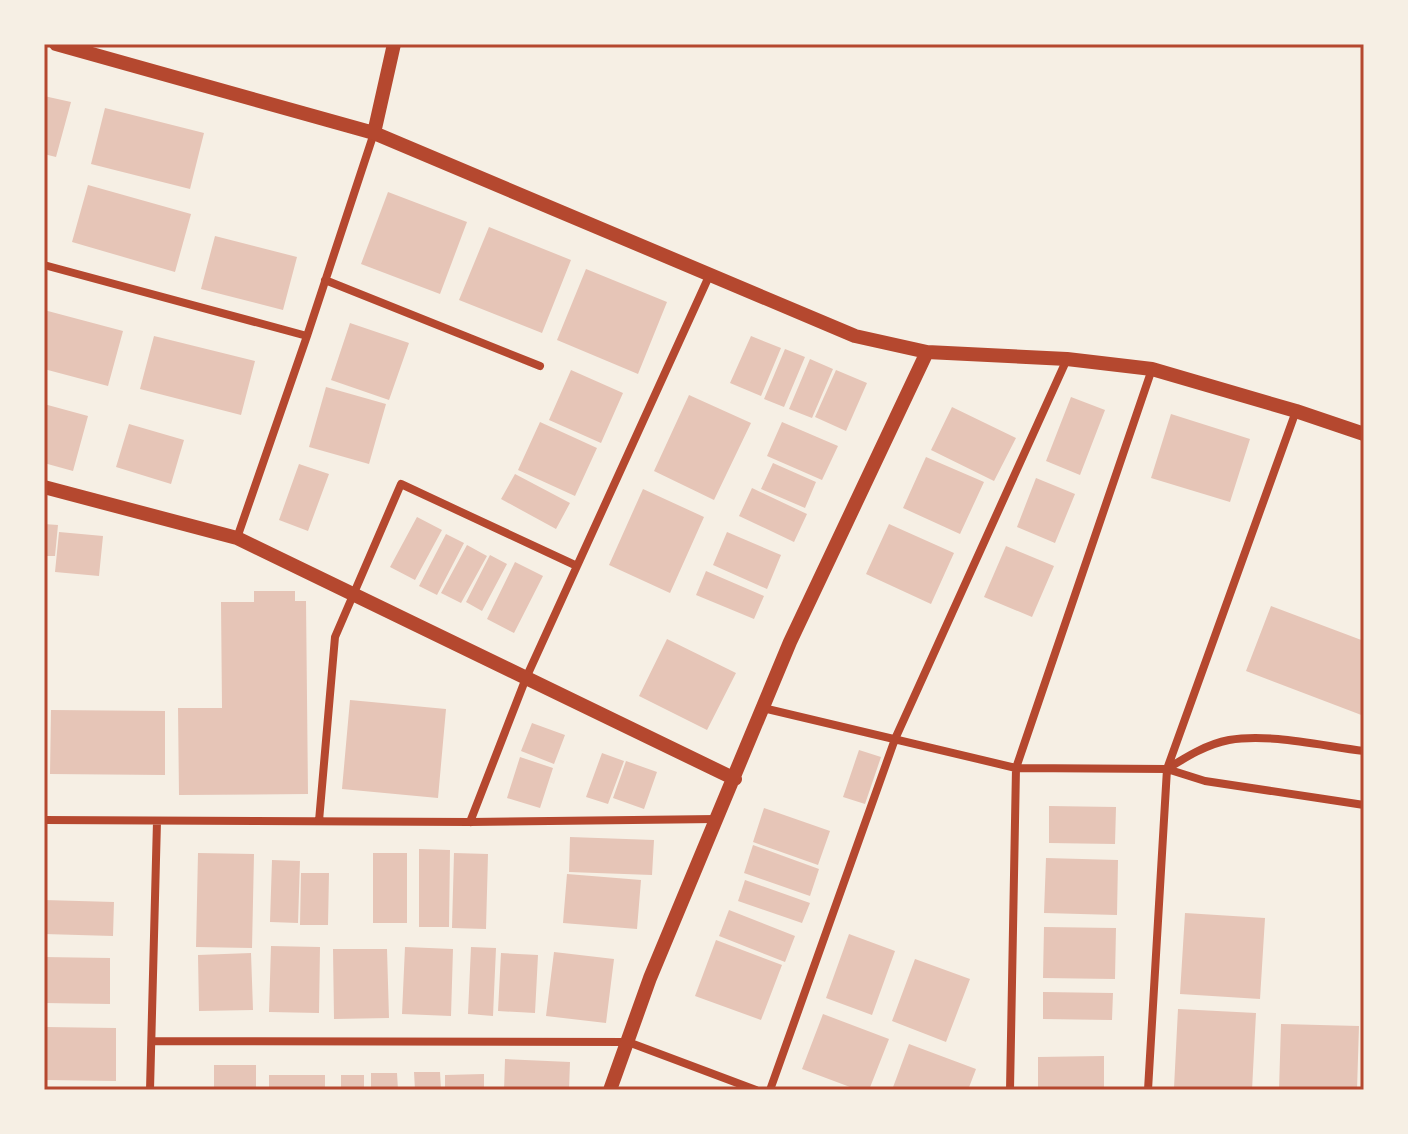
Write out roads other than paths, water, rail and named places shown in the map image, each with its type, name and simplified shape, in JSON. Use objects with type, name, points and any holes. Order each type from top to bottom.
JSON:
[{"type":"street","points":[[56,44],[374,133],[855,336],[927,352],[1067,359],[1152,369],[1364,434]]},
{"type":"street","points":[[237,538],[374,133],[394,44]]},
{"type":"street","points":[[44,265],[307,336]]},
{"type":"street","points":[[470,822],[526,678],[710,274]]},
{"type":"street","points":[[325,280],[540,366]]},
{"type":"street","points":[[610,1090],[650,978],[790,642],[927,352]]},
{"type":"street","points":[[770,1090],[895,739],[1067,359]]},
{"type":"street","points":[[1010,1090],[1016,768],[1152,369]]},
{"type":"street","points":[[1148,1090],[1167,769],[1296,411]]},
{"type":"street","points":[[319,821],[335,637],[401,484],[577,566]]},
{"type":"street","points":[[44,487],[237,538],[735,779]]},
{"type":"street","points":[[763,708],[1016,768],[1167,769],[1205,781],[1364,805]]},
{"type":"street","points":[[1167,769],[1192,753],[1227,740],[1256,738],[1364,751]]},
{"type":"street","points":[[44,820],[470,822],[716,819]]},
{"type":"street","points":[[150,1090],[157,821]]},
{"type":"street","points":[[152,1041],[628,1042],[756,1090]]}]
